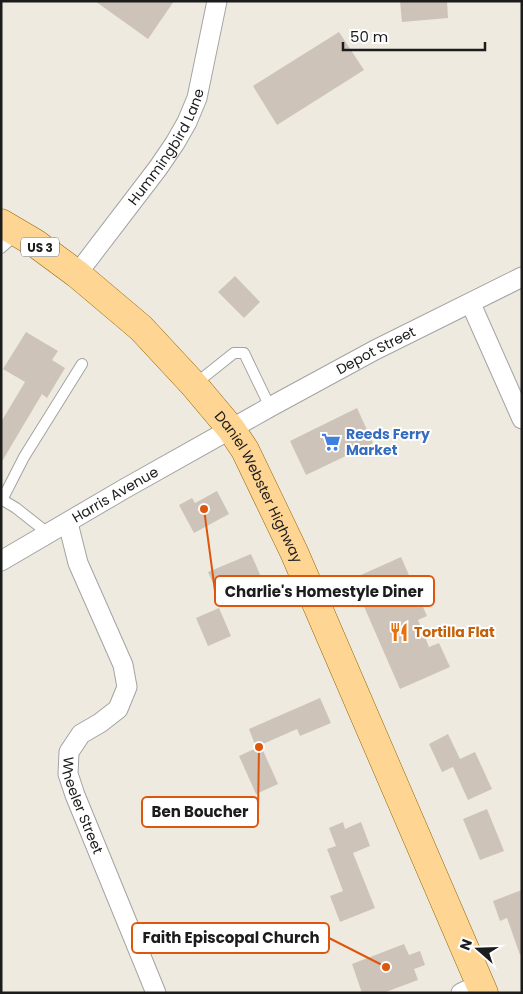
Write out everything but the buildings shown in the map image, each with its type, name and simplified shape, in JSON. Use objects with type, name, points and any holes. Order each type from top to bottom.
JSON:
[{"type":"main road","name":"Daniel Webster Highway","points":[[7,235],[77,274],[141,328],[232,429],[245,450],[294,552],[475,990]]},
{"type":"street","name":"Hummingbird Lane","points":[[77,274],[158,168],[187,122],[197,98],[217,1]]},
{"type":"street","name":"Depot Street","points":[[232,429],[375,350],[522,277]]},
{"type":"street","points":[[471,304],[522,419]]},
{"type":"street","name":"Harris Avenue","points":[[1,561],[232,429]]},
{"type":"street","name":"Wheeler Street","points":[[68,523],[78,564],[123,665],[127,687],[118,709],[80,734],[69,752],[68,774],[156,993]]},
{"type":"lane","points":[[194,385],[234,353],[244,354],[270,407]]},
{"type":"lane","points":[[49,534],[16,508],[2,500],[24,457],[82,364]]},
{"type":"place","name":"Reeds Ferry Market","points":[[331,442]]},
{"type":"place","name":"Charlie's Homestyle Diner","points":[[204,509]]},
{"type":"place","name":"Tortilla Flat","points":[[399,632]]},
{"type":"place","name":"Ben Boucher","points":[[259,747]]},
{"type":"place","name":"Faith Episcopal Church","points":[[386,967]]}]
